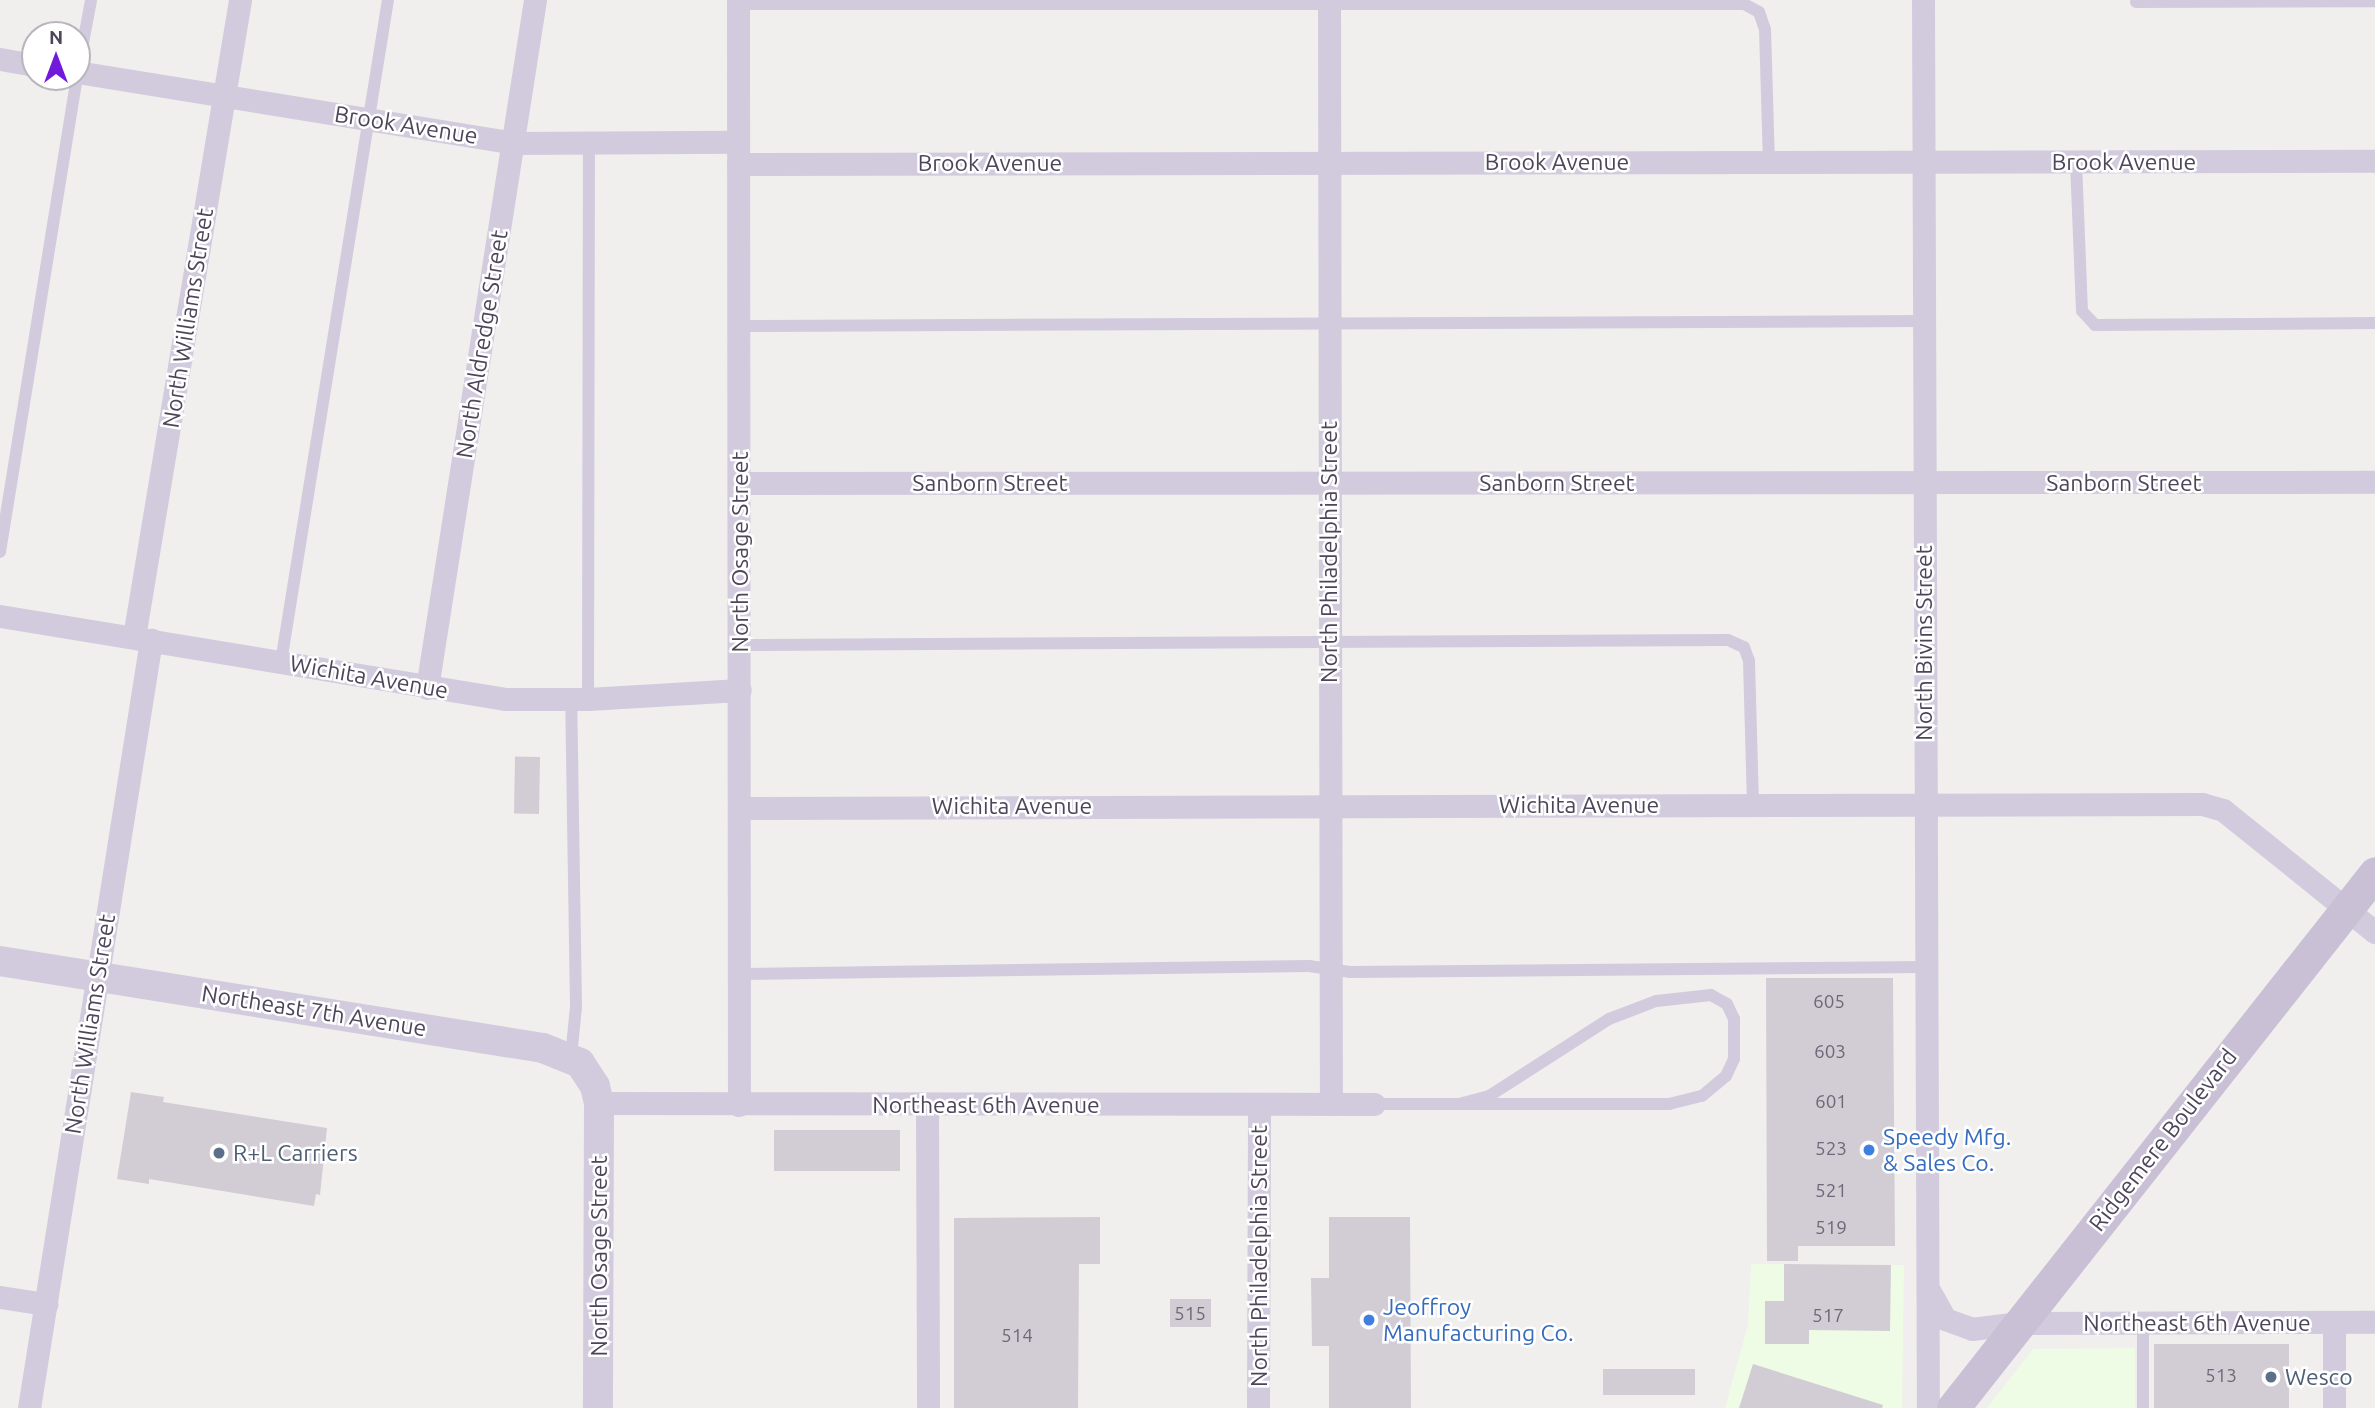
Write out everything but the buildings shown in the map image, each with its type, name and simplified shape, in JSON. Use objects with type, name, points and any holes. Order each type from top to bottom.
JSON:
[{"type":"main road","name":"Ridgemere Boulevard","points":[[1953,1408],[2375,873]]},
{"type":"street","name":"North Williams Street","points":[[29,1408],[97,976],[143,638],[240,0]]},
{"type":"street","name":"North Aldredge Street","points":[[427,688],[535,0]]},
{"type":"street","name":"North Bivins Street","points":[[1923,0],[1928,1408]]},
{"type":"street","name":"North Philadelphia Street","points":[[1329,1],[1331,1104]]},
{"type":"street","name":"North Osage Street","points":[[738,2],[739,1105]]},
{"type":"street","points":[[0,59],[21,63]]},
{"type":"street","name":"Brook Avenue","points":[[91,76],[225,95],[514,143],[738,153],[1329,163],[2375,161]]},
{"type":"street","name":"Sanborn Street","points":[[740,483],[2375,482]]},
{"type":"street","name":"Wichita Avenue","points":[[0,615],[506,699],[580,699],[740,690]]},
{"type":"street","name":"Wichita Avenue","points":[[740,808],[1329,805],[2213,806],[2375,932]]},
{"type":"street","name":"Northeast 7th Avenue","points":[[0,961],[543,1048],[571,1057]]},
{"type":"street","points":[[571,1057],[588,1074],[599,1103]]},
{"type":"street","name":"North Osage Street","points":[[598,1408],[599,1103]]},
{"type":"street","name":"Northeast 6th Avenue","points":[[599,1103],[1374,1104]]},
{"type":"street","name":"North Philadelphia Street","points":[[1258,1408],[1259,1104]]},
{"type":"street","points":[[928,1105],[928,1408]]},
{"type":"street","name":"North Bivins Street","points":[[1928,1286],[1936,1308],[1958,1326],[2019,1323]]},
{"type":"street","points":[[0,1297],[46,1304]]},
{"type":"street","points":[[2334,1322],[2334,1408]]},
{"type":"street","name":"Northeast 6th Avenue","points":[[2019,1323],[2375,1322]]},
{"type":"lane","points":[[87,21],[91,0]]},
{"type":"lane","points":[[281,662],[388,0]]},
{"type":"lane","points":[[738,2],[1329,1],[1744,4],[1759,12],[1765,29],[1769,162]]},
{"type":"lane","points":[[2136,2],[2375,1]]},
{"type":"lane","points":[[0,552],[74,91]]},
{"type":"lane","points":[[571,1057],[576,1007],[589,145]]},
{"type":"lane","points":[[2076,162],[2082,311],[2095,325],[2375,323]]},
{"type":"lane","points":[[739,326],[1924,321]]},
{"type":"lane","points":[[740,645],[1728,640],[1744,647],[1749,661],[1753,805]]},
{"type":"lane","points":[[740,974],[877,969],[1329,969],[1350,972],[1927,967]]},
{"type":"lane","points":[[1374,1104],[1459,1104],[1669,1104],[1702,1096],[1726,1076],[1734,1059],[1734,1018],[1727,1004],[1711,995],[1656,1001],[1609,1019],[1489,1096],[1459,1104]]},
{"type":"lane","points":[[2143,1323],[2143,1408]]},
{"type":"shaded area","points":[[1751,1264],[1904,1265],[1902,1408],[1725,1408],[1748,1325]]},
{"type":"shaded area","points":[[2135,1348],[2135,1408],[1987,1408],[2033,1349]]},
{"type":"place","name":"Speedy Mfg. & Sales Co.","points":[[1869,1150]]},
{"type":"place","name":"R+L Carriers","points":[[219,1153]]},
{"type":"place","name":"Jeoffroy Manufacturing Co.","points":[[1369,1320]]},
{"type":"place","name":"Wesco","points":[[2271,1377]]}]
